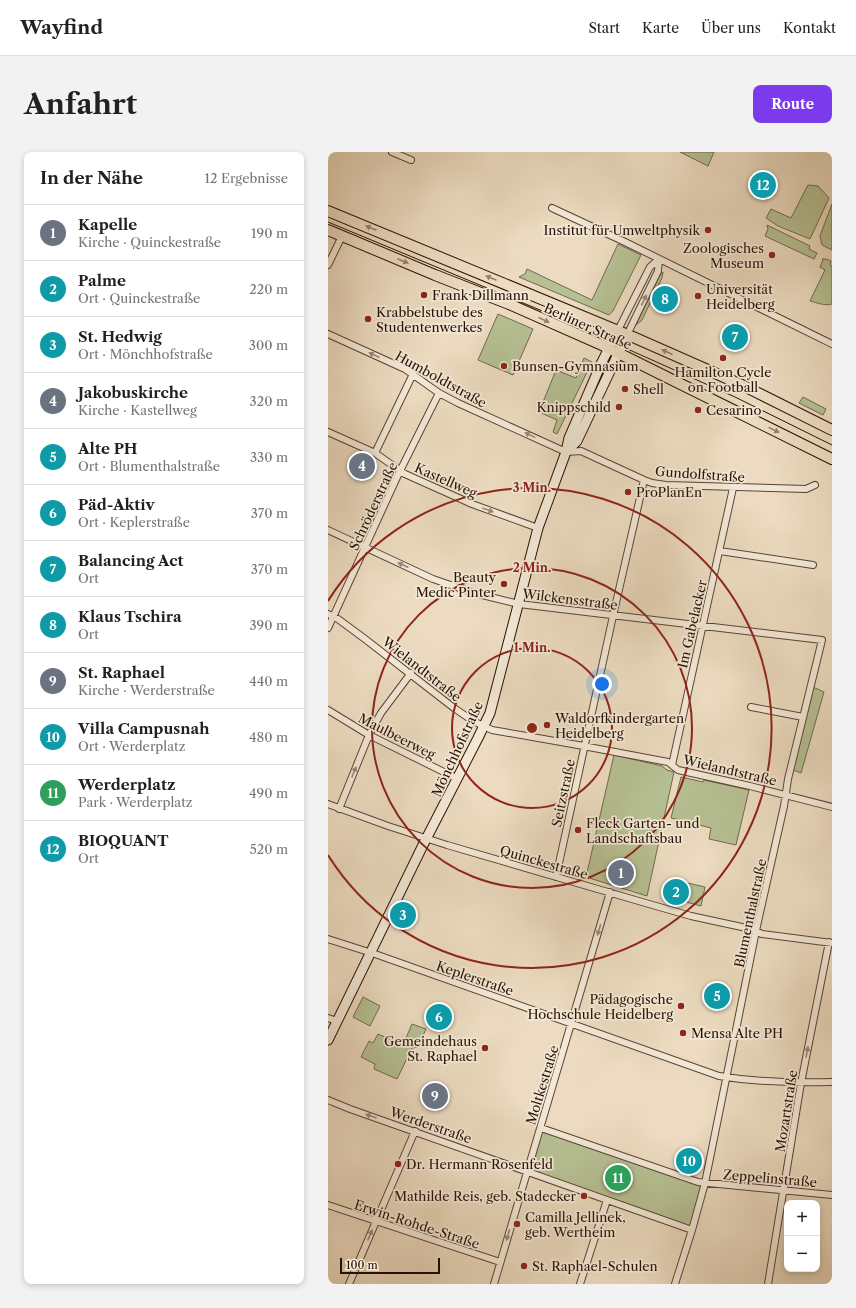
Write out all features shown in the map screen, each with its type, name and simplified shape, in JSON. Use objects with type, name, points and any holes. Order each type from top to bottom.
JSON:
[{"type":"main road","name":"Berliner Straße","points":[[328,211],[742,385],[832,430]]},
{"type":"main road","name":"Berliner Straße","points":[[328,230],[516,307],[609,348],[832,459]]},
{"type":"street","points":[[392,152],[411,160]]},
{"type":"street","points":[[552,208],[625,242],[832,344]]},
{"type":"street","points":[[328,266],[342,236]]},
{"type":"street","points":[[617,332],[650,268],[659,259]]},
{"type":"street","points":[[627,336],[658,271],[659,259]]},
{"type":"street","name":"Mönchhofstraße","points":[[328,1040],[332,1019],[484,727],[493,702],[538,528],[566,452],[569,438],[601,364],[617,332]]},
{"type":"street","name":"Humboldtstraße","points":[[328,334],[413,374],[438,393],[566,452]]},
{"type":"street","name":"Mönchhofstraße","points":[[566,452],[577,441],[627,336]]},
{"type":"street","points":[[376,453],[413,374]]},
{"type":"street","name":"Schröderstraße","points":[[328,628],[331,615],[366,547],[438,393]]},
{"type":"street","name":"Kastellweg","points":[[328,432],[376,453],[401,471],[472,504],[538,528]]},
{"type":"street","name":"Gundolfstraße","points":[[566,452],[581,451],[644,480],[666,485],[806,489],[815,485]]},
{"type":"street","name":"Seitzstraße","points":[[556,877],[644,480]]},
{"type":"street","name":"Im Gabelacker","points":[[672,765],[733,488]]},
{"type":"street","name":"Wilckensstraße","points":[[328,530],[433,579],[474,593],[519,604],[822,640]]},
{"type":"street","points":[[720,551],[813,564]]},
{"type":"street","name":"Wielandtstraße","points":[[331,615],[411,673],[454,708],[484,727],[492,730],[668,762],[678,770],[832,807]]},
{"type":"street","name":"Blumenthalstraße","points":[[675,1284],[705,1183],[756,932],[786,795],[788,779],[822,640]]},
{"type":"street","points":[[339,808],[369,735],[381,713],[411,673]]},
{"type":"street","points":[[751,707],[803,717]]},
{"type":"street","name":"Maulbeerweg","points":[[328,710],[369,735],[458,779]]},
{"type":"street","name":"Quinckestraße","points":[[328,804],[427,838],[684,914],[751,929],[762,934],[830,942]]},
{"type":"street","name":"Moltkestraße","points":[[494,1284],[541,1128],[568,1023],[610,892]]},
{"type":"street","name":"Keplerstraße","points":[[328,939],[719,1076],[745,1080],[801,1083],[832,1082]]},
{"type":"street","name":"Mozartstraße","points":[[768,1284],[801,1083],[830,942]]},
{"type":"street","name":"Werderstraße","points":[[328,1100],[692,1230]]},
{"type":"street","name":"Zeppelinstraße","points":[[541,1128],[705,1183],[832,1195]]},
{"type":"street","points":[[349,1284],[415,1131]]},
{"type":"street","points":[[580,1284],[607,1200]]},
{"type":"street","name":"Erwin-Rohde-Straße","points":[[328,1205],[500,1262]]},
{"type":"green space","points":[[680,152],[714,152],[708,166]]},
{"type":"green space","points":[[808,185],[818,186],[829,198],[810,239],[778,226],[766,218],[771,209],[791,218]]},
{"type":"green space","points":[[832,204],[832,250],[822,245],[820,236]]},
{"type":"green space","points":[[767,225],[810,246],[809,249],[817,253],[814,259],[765,236],[768,229]]},
{"type":"green space","points":[[618,244],[641,255],[613,311],[609,315],[519,277],[525,274],[527,269],[592,300]]},
{"type":"green space","points":[[822,259],[831,261],[830,265],[832,266],[832,304],[829,305],[810,301],[825,270],[820,267],[823,260]]},
{"type":"green space","points":[[663,272],[662,278],[642,320],[636,325],[659,277]]},
{"type":"green space","points":[[498,314],[533,329],[513,375],[478,360]]},
{"type":"green space","points":[[584,358],[592,362],[557,434],[553,432],[557,420],[539,412],[556,370],[576,378]]},
{"type":"green space","points":[[803,397],[826,409],[823,415],[799,403]]},
{"type":"green space","points":[[813,687],[824,692],[801,773],[793,770]]},
{"type":"green space","points":[[614,755],[662,766],[667,770],[674,772],[647,896],[586,877]]},
{"type":"green space","points":[[681,777],[703,782],[704,780],[749,790],[736,845],[709,839],[711,828],[671,818]]},
{"type":"green space","points":[[679,881],[705,887],[701,906],[675,899]]},
{"type":"green space","points":[[363,997],[380,1006],[370,1026],[353,1017]]},
{"type":"green space","points":[[412,1024],[426,1029],[418,1047],[412,1048],[397,1079],[374,1069],[375,1064],[361,1057],[369,1041],[373,1043],[378,1034],[403,1045]]},
{"type":"green space","points":[[542,1131],[703,1186],[691,1226],[533,1171],[530,1168]]},
{"type":"tram line","points":[[328,222],[540,310],[735,397],[832,445]]},
{"type":"place","name":"BIOQUANT","points":[[763,185]]},
{"type":"place","name":"Institut für Umweltphysik","points":[[708,230]]},
{"type":"place","name":"Zoologisches Museum","points":[[772,255]]},
{"type":"place","name":"Frank Dillmann","points":[[424,295]]},
{"type":"place","name":"Universität Heidelberg","points":[[698,296]]},
{"type":"place","name":"Klaus Tschira","points":[[665,299]]},
{"type":"place","name":"Krabbelstube des Studentenwerkes","points":[[368,319]]},
{"type":"place","name":"Balancing Act","points":[[735,337]]},
{"type":"place","name":"Hamilton Cycle on Football","points":[[723,358]]},
{"type":"place","name":"Bunsen-Gymnasium","points":[[504,366]]},
{"type":"place","name":"Shell","points":[[625,389]]},
{"type":"place","name":"Knippschild","points":[[619,407]]},
{"type":"place","name":"Cesarino","points":[[698,410]]},
{"type":"place","name":"Jakobuskirche","points":[[362,466]]},
{"type":"place","name":"ProPlanEn","points":[[628,492]]},
{"type":"place","name":"Beauty Medic Pinter","points":[[504,584]]},
{"type":"place","name":"Waldorfkindergarten Heidelberg","points":[[547,725]]},
{"type":"place","name":"Fleck Garten- und Landschaftsbau","points":[[578,830]]},
{"type":"place","name":"Kapelle","points":[[621,873]]},
{"type":"place","name":"Palme","points":[[676,892]]},
{"type":"place","name":"St. Hedwig","points":[[403,915]]},
{"type":"place","name":"Alte PH","points":[[717,996]]},
{"type":"place","name":"Pädagogische Hochschule Heidelberg","points":[[681,1006]]},
{"type":"place","name":"Päd-Aktiv","points":[[439,1017]]},
{"type":"place","name":"Mensa Alte PH","points":[[683,1033]]},
{"type":"place","name":"Gemeindehaus St. Raphael","points":[[485,1048]]},
{"type":"place","name":"St. Raphael","points":[[435,1096]]},
{"type":"place","name":"Villa Campusnah","points":[[689,1161]]},
{"type":"place","name":"Dr. Hermann Rosenfeld","points":[[398,1164]]},
{"type":"place","name":"Werderplatz","points":[[618,1178]]},
{"type":"place","name":"Mathilde Reis, geb. Stadecker","points":[[584,1196]]},
{"type":"place","name":"Camilla Jellinek, geb. Wertheim","points":[[517,1224]]},
{"type":"place","name":"St. Raphael-Schulen","points":[[524,1266]]}]
